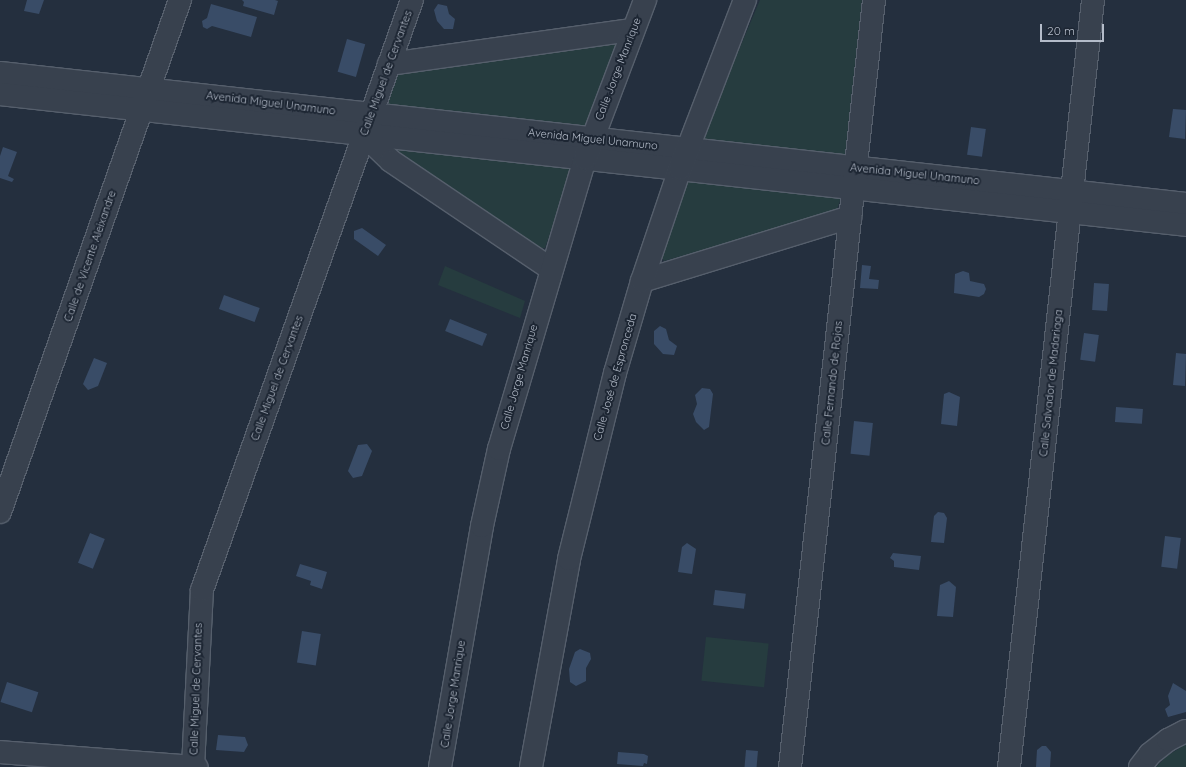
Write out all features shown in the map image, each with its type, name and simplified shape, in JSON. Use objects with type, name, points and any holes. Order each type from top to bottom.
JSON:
[{"type":"street","name":"Calle de Vicente Aleixandre","points":[[0,512],[180,0]]},
{"type":"street","name":"Calle Miguel de Cervantes","points":[[193,767],[202,590],[412,0]]},
{"type":"street","name":"Calle Jorge Manrique","points":[[440,767],[480,534],[499,449],[584,159],[632,30],[645,0]]},
{"type":"street","name":"Calle José de Espronceda","points":[[531,767],[539,709],[589,469],[642,281],[684,159],[745,0]]},
{"type":"street","name":"Calle Fernando de Rojas","points":[[790,767],[874,0]]},
{"type":"street","name":"Calle Salvador de Madariaga","points":[[1010,767],[1093,0]]},
{"type":"street","points":[[389,64],[632,30]]},
{"type":"street","name":"Avenida Miguel Unamuno","points":[[0,73],[146,99],[367,125],[584,159],[684,159]]},
{"type":"street","name":"Avenida Miguel Unamuno","points":[[0,94],[146,99]]},
{"type":"street","name":"Avenida Miguel Unamuno","points":[[367,125],[591,139],[684,159],[1071,202],[1186,225]]},
{"type":"street","points":[[367,125],[391,161],[551,269]]},
{"type":"street","name":"Avenida Miguel Unamuno","points":[[1071,202],[1186,204]]},
{"type":"street","points":[[642,281],[850,217]]},
{"type":"street","points":[[1140,767],[1162,744],[1186,731]]},
{"type":"street","points":[[0,752],[196,767]]},
{"type":"green space","points":[[760,0],[862,0],[845,156],[703,142],[702,137]]},
{"type":"green space","points":[[614,43],[617,46],[587,127],[386,105],[397,74]]},
{"type":"green space","points":[[398,149],[570,167],[571,173],[545,248],[540,248],[399,152]]},
{"type":"green space","points":[[688,180],[841,198],[836,212],[664,261],[661,256]]},
{"type":"green space","points":[[445,266],[525,301],[520,318],[438,285]]},
{"type":"green space","points":[[706,637],[769,644],[764,687],[701,681]]},
{"type":"green space","points":[[1186,744],[1186,767],[1156,767],[1167,756]]},
{"type":"water","points":[[27,0],[44,0],[39,14],[24,11]]},
{"type":"water","points":[[242,0],[278,1],[274,15],[243,6],[244,2]]},
{"type":"water","points":[[211,4],[257,17],[251,37],[212,26],[207,29],[203,27],[202,21],[207,18]]},
{"type":"water","points":[[438,4],[447,6],[449,14],[455,19],[453,29],[444,29],[437,21],[434,10]]},
{"type":"water","points":[[347,39],[365,44],[356,77],[338,72]]},
{"type":"water","points":[[1173,109],[1186,110],[1185,139],[1169,137]]},
{"type":"water","points":[[971,127],[986,129],[982,157],[967,155]]},
{"type":"water","points":[[3,147],[17,152],[8,176],[14,179],[12,182],[0,178],[0,156]]},
{"type":"water","points":[[362,228],[386,245],[378,256],[354,239],[354,231]]},
{"type":"water","points":[[862,265],[871,266],[869,279],[879,280],[878,289],[860,288]]},
{"type":"water","points":[[963,271],[969,273],[970,281],[984,284],[986,289],[984,294],[979,297],[954,293],[955,274]]},
{"type":"water","points":[[1094,283],[1109,284],[1107,311],[1092,310]]},
{"type":"water","points":[[224,295],[260,308],[255,322],[219,309]]},
{"type":"water","points":[[450,319],[487,334],[482,346],[445,331]]},
{"type":"water","points":[[660,326],[666,329],[669,340],[677,346],[674,355],[663,354],[654,344],[654,331]]},
{"type":"water","points":[[1084,333],[1099,335],[1095,362],[1080,360]]},
{"type":"water","points":[[1176,353],[1186,354],[1185,386],[1173,385]]},
{"type":"water","points":[[94,358],[107,363],[98,386],[88,390],[83,384]]},
{"type":"water","points":[[702,388],[710,389],[713,394],[709,427],[704,430],[696,422],[693,414],[697,404],[695,395]]},
{"type":"water","points":[[949,392],[960,397],[957,426],[941,424],[944,394]]},
{"type":"water","points":[[1116,407],[1143,409],[1142,424],[1115,422]]},
{"type":"water","points":[[854,421],[873,423],[869,456],[851,454]]},
{"type":"water","points":[[367,444],[372,451],[362,476],[353,478],[348,471],[358,445]]},
{"type":"water","points":[[938,512],[944,513],[947,518],[944,543],[931,542],[934,516]]},
{"type":"water","points":[[90,533],[105,539],[93,569],[78,563]]},
{"type":"water","points":[[1165,536],[1181,538],[1177,569],[1161,567]]},
{"type":"water","points":[[687,543],[696,549],[692,574],[678,572],[682,547]]},
{"type":"water","points":[[893,553],[921,556],[919,570],[894,567],[894,561],[890,558]]},
{"type":"water","points":[[300,564],[327,572],[322,589],[310,585],[311,581],[296,576]]},
{"type":"water","points":[[949,581],[956,587],[953,617],[937,616],[940,585]]},
{"type":"water","points":[[715,590],[746,594],[744,609],[713,605]]},
{"type":"water","points":[[302,631],[321,634],[316,666],[297,663]]},
{"type":"water","points":[[580,649],[590,653],[591,659],[586,668],[586,681],[576,686],[570,682],[569,669],[575,652]]},
{"type":"water","points":[[7,682],[38,692],[32,712],[1,702]]},
{"type":"water","points":[[1173,683],[1186,691],[1186,712],[1168,717],[1165,709],[1170,705],[1168,696]]},
{"type":"water","points":[[218,735],[245,737],[248,745],[244,752],[216,750]]},
{"type":"water","points":[[1042,746],[1046,746],[1051,752],[1050,767],[1036,767],[1037,750]]},
{"type":"water","points":[[746,750],[758,751],[757,767],[745,767]]},
{"type":"water","points":[[618,752],[644,754],[648,756],[647,764],[644,763],[643,766],[617,764]]}]
